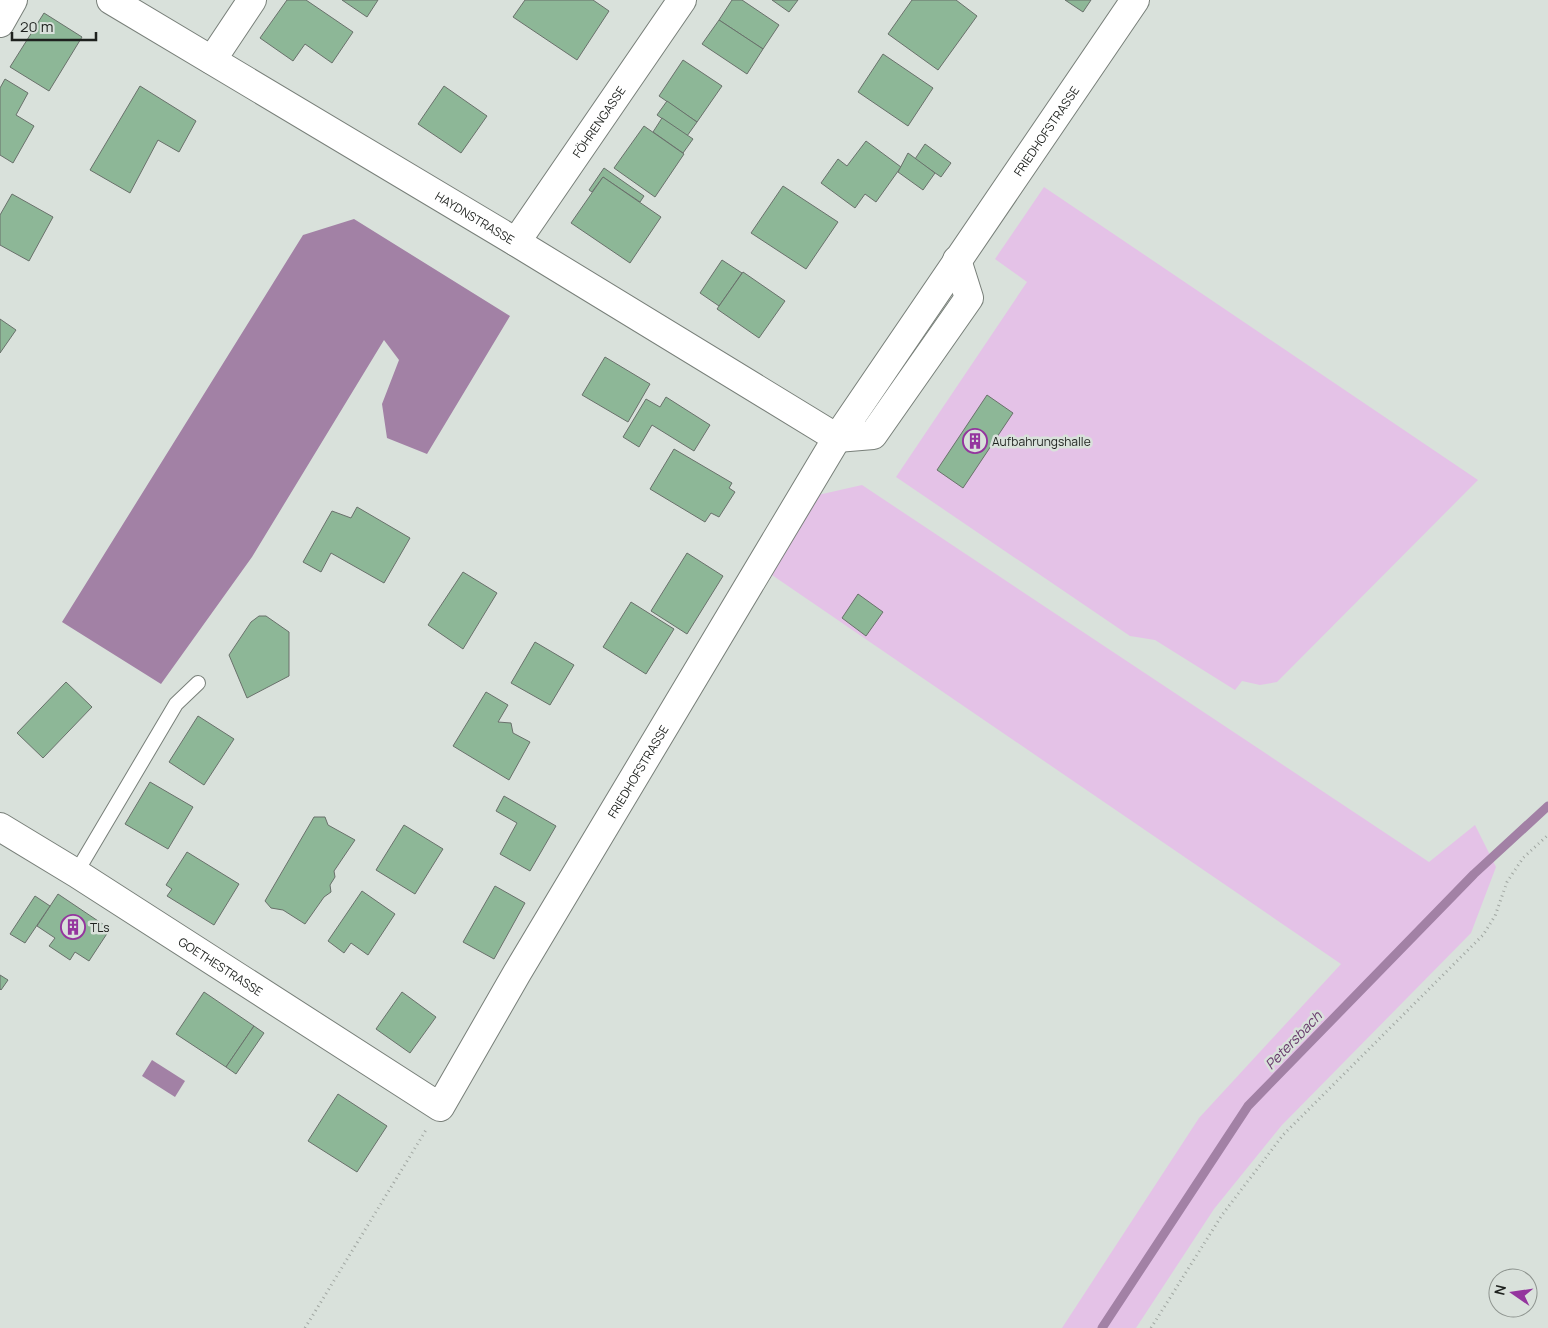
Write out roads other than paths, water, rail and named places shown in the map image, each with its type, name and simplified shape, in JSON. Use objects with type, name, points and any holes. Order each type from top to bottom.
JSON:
[{"type":"street","points":[[0,23],[13,0]]},
{"type":"street","name":"HAYDNSTRASSE","points":[[111,0],[516,242],[836,438]]},
{"type":"street","points":[[212,60],[252,0]]},
{"type":"street","name":"FÖHRENGASSE","points":[[516,242],[682,0]]},
{"type":"street","name":"FRIEDHOFSTRASSE","points":[[440,1106],[517,973],[836,438],[1135,0]]},
{"type":"street","name":"GOETHESTRASSE","points":[[0,827],[76,873],[440,1106]]},
{"type":"lane","points":[[76,873],[176,704],[198,683]]},
{"type":"waterway","name":"Petersbach","points":[[1102,1328],[1248,1106],[1474,874],[1548,806]]},
{"type":"place","name":"Aufbahrungshalle","points":[[975,441]]},
{"type":"place","name":"TLs","points":[[73,927]]}]
